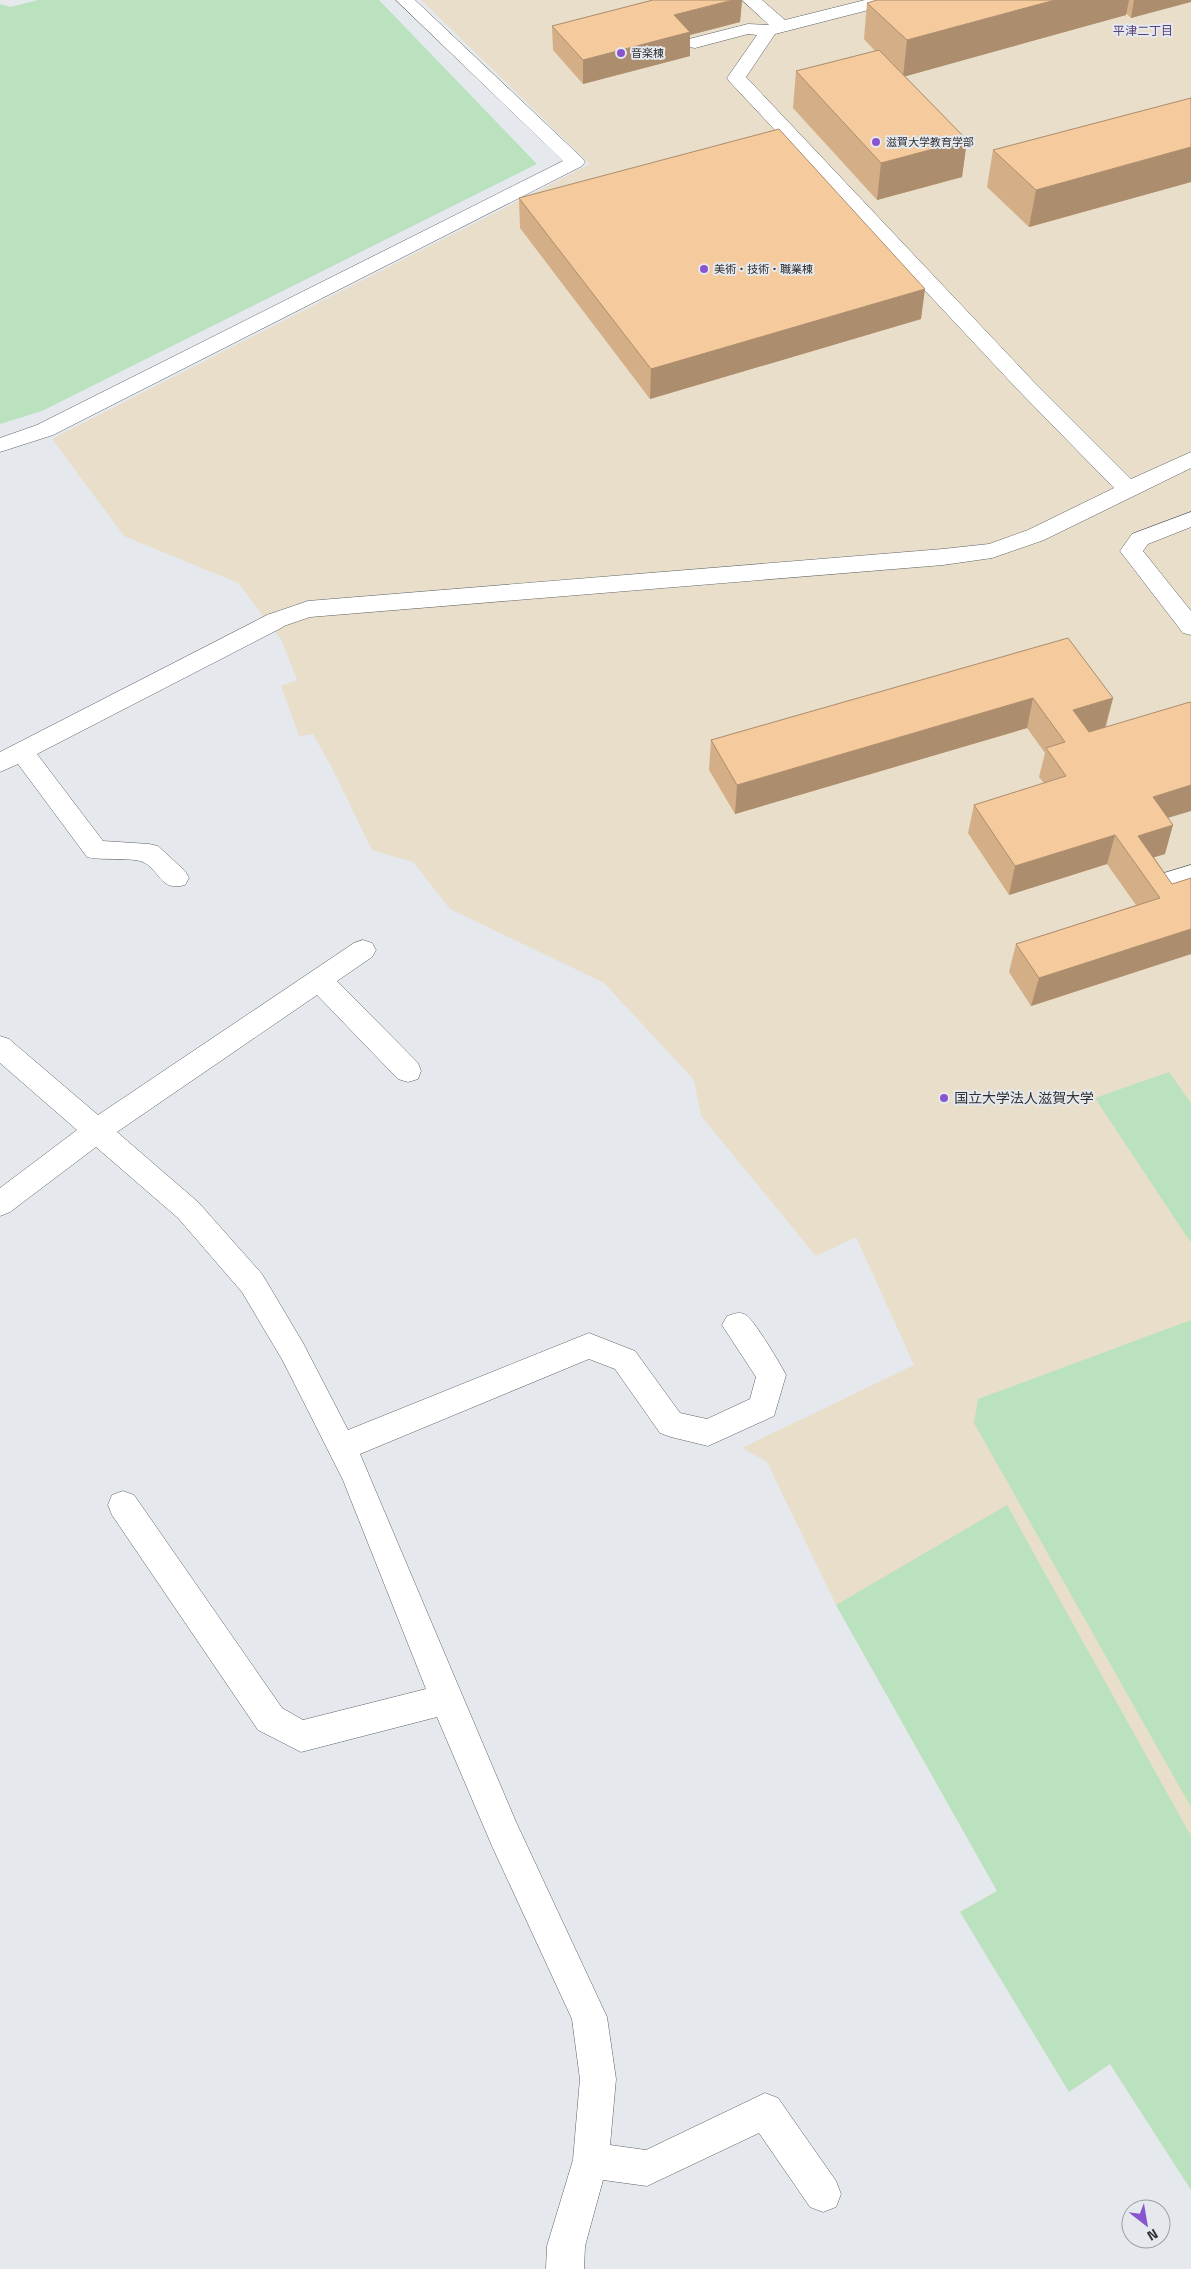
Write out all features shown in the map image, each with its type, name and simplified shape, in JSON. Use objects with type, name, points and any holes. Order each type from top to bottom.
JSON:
[{"type":"street","points":[[0,445],[45,430],[575,162],[405,0]]},
{"type":"street","points":[[751,0],[775,28]]},
{"type":"street","points":[[695,43],[748,29],[775,28],[886,0]]},
{"type":"street","points":[[775,28],[736,78],[1026,386],[1129,490]]},
{"type":"street","points":[[0,763],[275,620],[308,609],[942,557],[992,550],[1036,535],[1191,459]]},
{"type":"street","points":[[1191,519],[1140,539],[1130,551],[1191,627]]},
{"type":"street","points":[[22,752],[96,850],[149,853],[176,878]]},
{"type":"street","points":[[0,1204],[96,1131],[363,950]]},
{"type":"street","points":[[319,980],[408,1071]]},
{"type":"street","points":[[0,1047],[188,1210],[252,1283],[293,1352],[356,1476],[446,1699],[504,1834],[589,2017],[598,2079],[591,2160],[566,2246],[565,2269]]},
{"type":"street","points":[[342,1447],[588,1346],[625,1360],[671,1424],[708,1433],[763,1407],[771,1375],[737,1325]]},
{"type":"street","points":[[123,1505],[270,1719],[301,1736],[446,1699]]},
{"type":"street","points":[[591,2160],[647,2168],[766,2111],[823,2194]]},
{"type":"shaded area","name":"国立大学法人滋賀大学","points":[[421,0],[1191,0],[1191,2190],[1110,2064],[1069,2092],[960,1912],[997,1891],[836,1605],[767,1462],[742,1448],[914,1365],[856,1237],[816,1256],[701,1116],[694,1080],[604,983],[450,909],[413,862],[372,850],[332,768],[313,734],[299,736],[281,686],[297,680],[281,639],[238,583],[124,536],[52,439],[590,164]]},
{"type":"green space","points":[[38,0],[379,0],[537,164],[42,411],[0,424],[0,4],[10,7]]},
{"type":"green space","points":[[1169,1072],[1191,1103],[1191,1243],[1095,1098]]},
{"type":"green space","points":[[1191,1320],[1191,1807],[974,1423],[978,1399]]},
{"type":"green space","points":[[1007,1505],[1191,1836],[1191,2190],[1110,2064],[1069,2092],[960,1912],[997,1891],[836,1605]]},
{"type":"building","points":[[653,0],[733,0],[674,15],[690,32],[583,60],[552,26]]},
{"type":"building","points":[[877,0],[1055,0],[907,40],[867,3]]},
{"type":"building","points":[[879,50],[967,140],[881,163],[796,71]]},
{"type":"building","points":[[1191,98],[1191,147],[1036,190],[993,150]]},
{"type":"building","name":"美術・技術・職業棟","points":[[779,129],[925,289],[651,369],[519,198]]},
{"type":"building","points":[[1068,638],[1113,698],[1073,710],[1089,732],[1191,703],[1191,785],[1153,797],[1173,825],[1138,836],[1172,884],[1191,878],[1191,929],[1039,978],[1016,944],[1160,898],[1115,835],[1015,866],[974,805],[1066,776],[1046,748],[1065,742],[1033,698],[737,785],[711,740]]},
{"type":"place","name":"音楽棟","points":[[621,53]]},
{"type":"place","name":"滋賀大学教育学部","points":[[876,142]]},
{"type":"place","name":"美術・技術・職業棟","points":[[704,269]]},
{"type":"place","name":"国立大学法人滋賀大学","points":[[944,1098]]},
{"type":"district","name":"平津二丁目","points":[[1143,31]]}]
